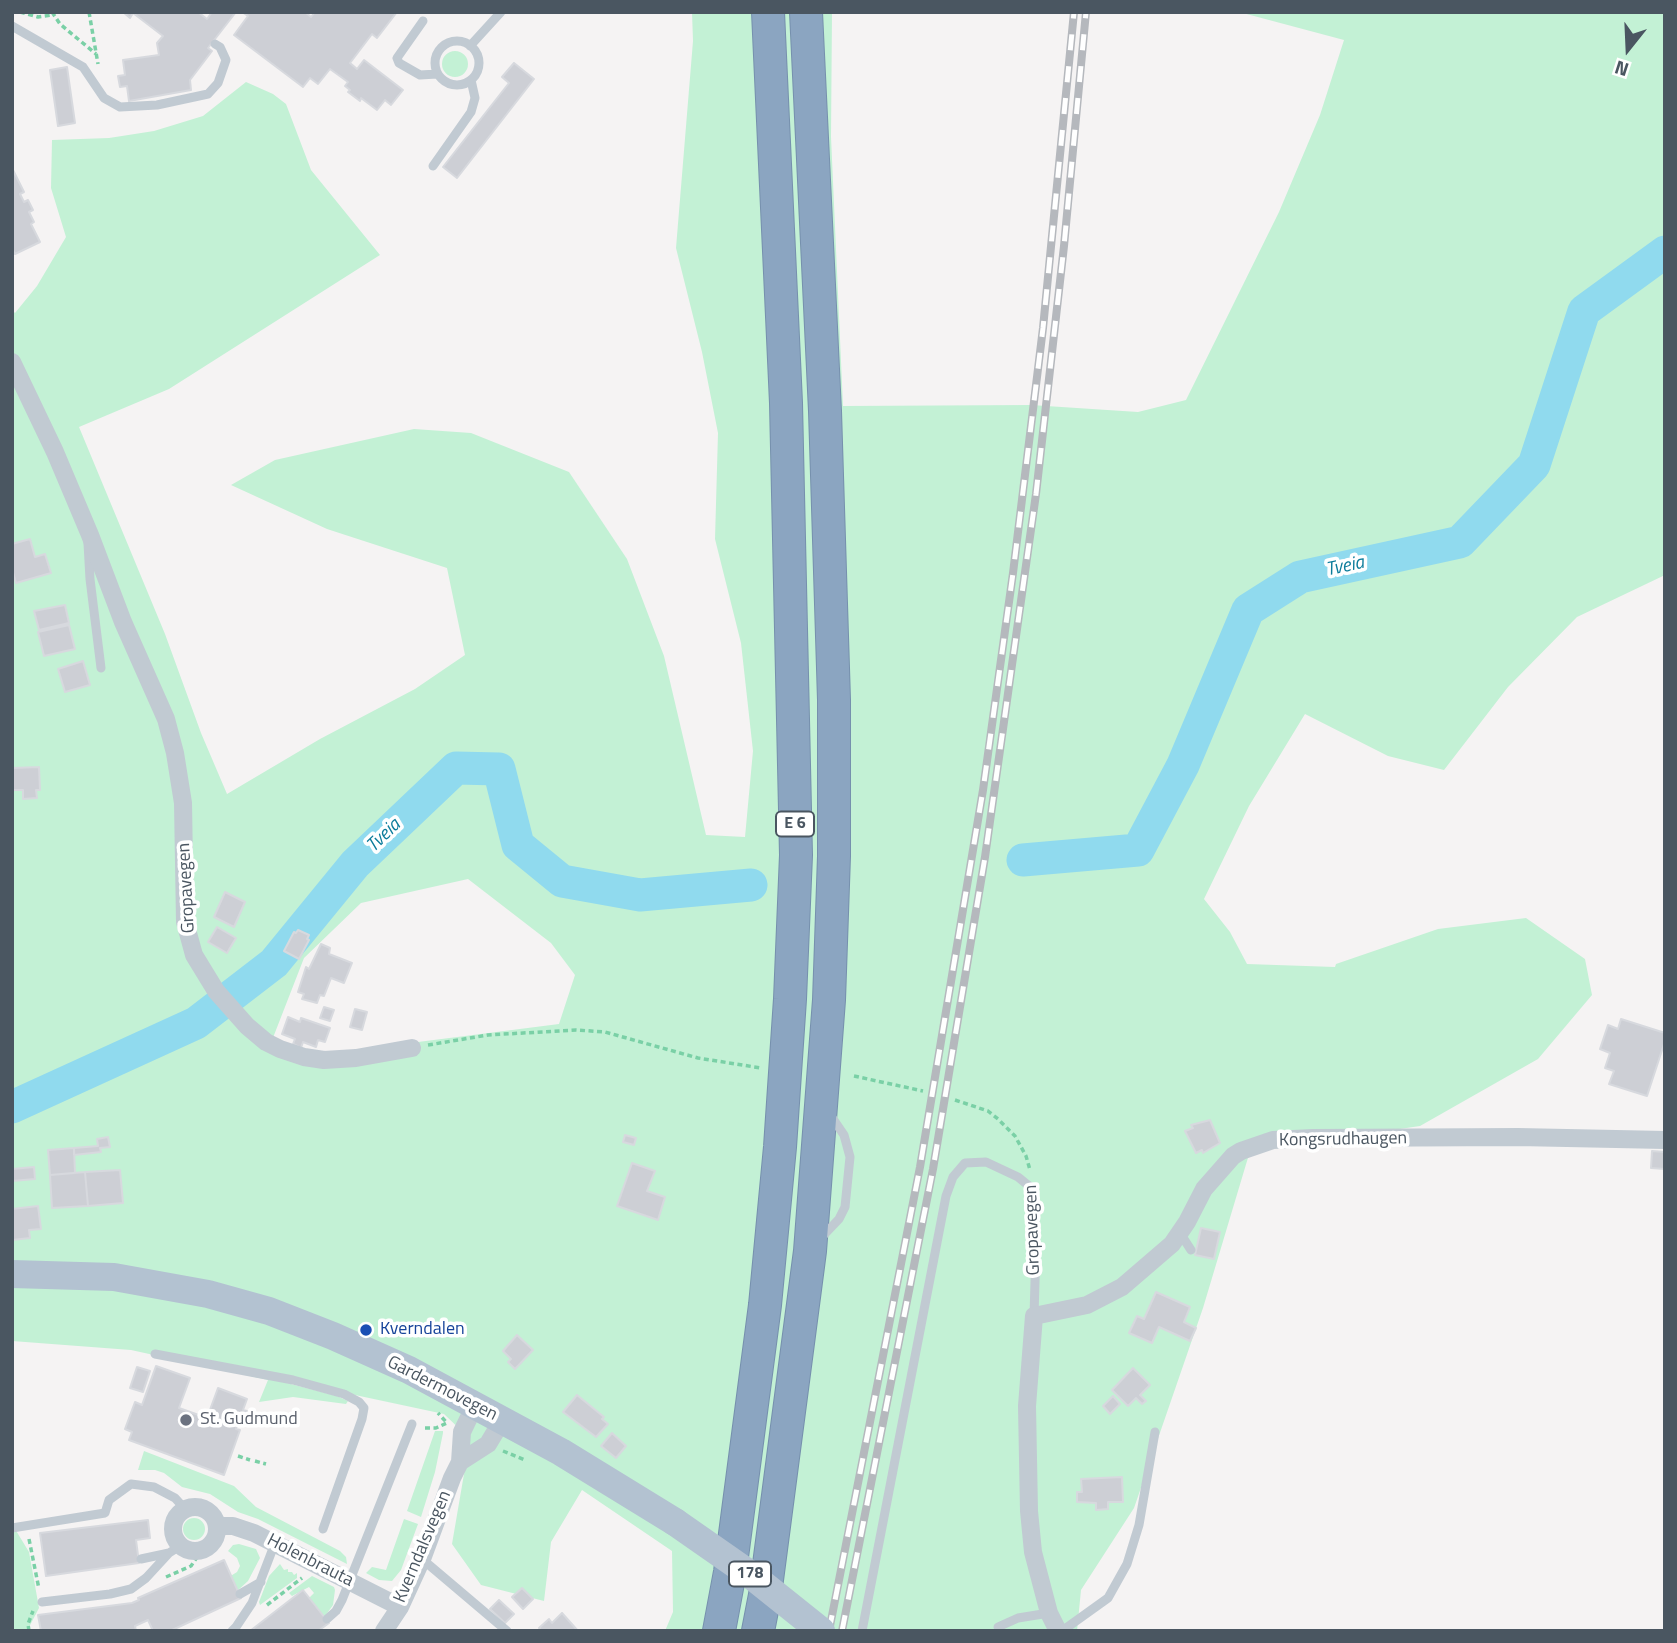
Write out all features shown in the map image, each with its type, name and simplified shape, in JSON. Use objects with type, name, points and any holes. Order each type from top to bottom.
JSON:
[{"type":"highway","name":"E 6","points":[[719,1631],[730,1572],[765,1306],[780,1147],[796,855],[786,402],[768,12]]},
{"type":"highway","name":"E 6","points":[[758,1631],[769,1568],[810,1251],[829,1000],[833,882],[834,700],[825,411],[806,12]]},
{"type":"main road","name":"Gardermovegen","points":[[12,1274],[114,1277],[208,1294],[270,1311],[333,1336],[409,1370],[503,1419],[675,1522],[751,1575],[821,1631]]},
{"type":"street","name":"Gropavegen","points":[[12,362],[55,452],[90,535],[123,622],[154,689],[176,753],[183,803],[185,922],[194,955],[227,1003],[247,1026],[266,1042],[304,1057],[324,1060],[356,1058],[412,1048]]},
{"type":"street","name":"Kongsrudhaugen","points":[[1034,1316],[1087,1305],[1122,1287],[1162,1254],[1180,1233],[1217,1171],[1241,1151],[1273,1140],[1518,1137],[1665,1140]]},
{"type":"street","points":[[1034,1316],[1027,1406],[1029,1511],[1033,1552],[1049,1613],[1060,1631]]},
{"type":"street","name":"Kverndalsvegen","points":[[384,1631],[400,1607],[422,1559],[460,1462],[462,1432],[475,1405]]},
{"type":"street","points":[[460,1462],[488,1444],[503,1419]]},
{"type":"street","points":[[185,1509],[205,1509],[215,1519],[217,1526],[214,1541],[202,1550],[174,1549],[173,1526],[179,1513],[185,1509]]},
{"type":"street","name":"Holenbrauta","points":[[217,1526],[233,1526],[275,1543],[400,1607]]},
{"type":"lane","points":[[470,46],[501,12]]},
{"type":"lane","points":[[424,21],[397,58],[420,75],[437,74]]},
{"type":"lane","points":[[12,26],[83,66],[104,98],[120,107],[157,105],[208,94],[218,83],[226,60],[220,47],[215,44]]},
{"type":"lane","points":[[456,41],[470,46],[478,59],[476,75],[464,84],[449,84],[437,74],[435,58],[443,46],[456,41]]},
{"type":"lane","points":[[433,166],[471,111],[475,98],[471,80]]},
{"type":"lane","points":[[90,535],[87,547],[101,668]]},
{"type":"lane","points":[[862,1631],[949,1186],[965,1163],[986,1162],[1018,1177],[1034,1190]]},
{"type":"lane","name":"Gropavegen","points":[[1034,1190],[1034,1316]]},
{"type":"lane","points":[[1180,1233],[1191,1250]]},
{"type":"lane","points":[[155,1354],[314,1385],[344,1394],[359,1402],[364,1408],[362,1419],[323,1529]]},
{"type":"lane","points":[[327,1619],[336,1611],[350,1581],[412,1424]]},
{"type":"lane","points":[[1060,1631],[1108,1598],[1127,1564],[1139,1525],[1155,1432]]},
{"type":"lane","points":[[12,1528],[105,1513],[109,1500],[131,1484],[154,1487],[175,1498],[185,1509]]},
{"type":"lane","points":[[232,1631],[246,1615],[275,1543]]},
{"type":"lane","points":[[141,1559],[174,1549]]},
{"type":"lane","points":[[42,1602],[131,1589],[146,1578],[174,1549]]},
{"type":"lane","points":[[422,1559],[508,1631]]},
{"type":"lane","points":[[240,1594],[261,1582]]},
{"type":"lane","points":[[998,1627],[1018,1618],[1049,1613]]},
{"type":"path","points":[[20,12],[38,17],[52,14],[97,56],[89,12]]},
{"type":"path","points":[[412,1048],[488,1035],[576,1030],[628,1037],[698,1058],[761,1068]]},
{"type":"path","points":[[854,1076],[923,1091]]},
{"type":"path","name":"Gropavegen","points":[[955,1100],[988,1111],[1015,1136],[1026,1156],[1034,1190]]},
{"type":"path","points":[[412,1424],[428,1429],[447,1423],[429,1404]]},
{"type":"path","points":[[238,1456],[266,1464]]},
{"type":"path","points":[[26,1526],[42,1602],[32,1612],[29,1631]]},
{"type":"path","points":[[146,1578],[166,1577],[191,1566],[202,1550]]},
{"type":"path","points":[[246,1615],[264,1607],[303,1577],[314,1563]]},
{"type":"green space","points":[[692,12],[832,12],[831,137],[843,406],[1031,405],[1138,412],[1186,400],[1279,212],[1320,115],[1344,40],[1239,12],[1665,12],[1665,575],[1577,617],[1508,687],[1444,770],[1388,756],[1305,714],[1249,806],[1204,899],[1230,932],[1247,964],[1335,967],[1336,964],[1438,929],[1526,918],[1585,959],[1592,995],[1538,1059],[1420,1126],[1250,1151],[1203,1308],[1134,1508],[1081,1590],[1077,1631],[665,1631],[673,1612],[672,1551],[582,1490],[551,1542],[544,1601],[481,1585],[452,1544],[470,1439],[444,1414],[287,1383],[348,1401],[346,1404],[293,1397],[259,1402],[268,1380],[131,1350],[12,1341],[12,310],[15,313],[37,286],[66,237],[51,188],[52,140],[109,138],[154,131],[203,116],[246,82],[273,94],[286,104],[311,170],[380,255],[169,389],[79,427],[165,634],[201,733],[227,794],[320,739],[415,689],[465,655],[447,568],[327,529],[231,485],[275,460],[414,429],[471,433],[569,472],[627,559],[664,656],[706,835],[745,837],[753,751],[741,643],[715,539],[718,433],[702,352],[676,248],[693,41]],"holes":[[[468,879],[551,943],[575,975],[559,1024],[418,1042],[313,1062],[269,1048],[304,958],[361,903]]]},
{"type":"green space","points":[[455,51],[464,55],[468,64],[464,73],[455,77],[446,73],[442,64],[446,55]]},
{"type":"green space","points":[[435,1431],[443,1433],[435,1472],[421,1517],[407,1511]]},
{"type":"green space","points":[[144,1451],[234,1486],[256,1507],[340,1551],[346,1557],[347,1564],[258,1519],[238,1512],[210,1494],[182,1487],[164,1473],[138,1470]]},
{"type":"green space","points":[[194,1518],[204,1525],[205,1529],[198,1539],[194,1540],[184,1533],[183,1529],[190,1519]]},
{"type":"green space","points":[[404,1519],[418,1524],[401,1570],[392,1581],[379,1580],[366,1573],[372,1567],[386,1570]]},
{"type":"green space","points":[[12,1524],[29,1552],[39,1608],[27,1631],[12,1631]]},
{"type":"green space","points":[[233,1545],[256,1549],[260,1558],[248,1581],[236,1592],[229,1577],[237,1572],[240,1566],[237,1558],[228,1551]]},
{"type":"green space","points":[[280,1564],[284,1570],[288,1569],[288,1572],[294,1575],[297,1573],[297,1578],[260,1605],[269,1576]]},
{"type":"green space","points":[[312,1576],[335,1590],[333,1605],[323,1619],[308,1599],[314,1593],[309,1587],[292,1596],[289,1593]]},
{"type":"building","points":[[123,12],[198,12],[207,19],[212,12],[236,12],[208,48],[212,51],[190,80],[191,90],[129,101],[127,86],[120,87],[118,76],[125,75],[123,60],[159,55],[157,43],[163,36],[133,13],[130,18]]},
{"type":"building","points":[[242,12],[305,12],[311,17],[315,12],[397,12],[377,38],[372,34],[350,63],[357,69],[364,60],[403,90],[391,105],[385,100],[377,110],[348,92],[350,90],[345,86],[348,82],[330,69],[318,84],[310,78],[303,87],[234,35],[248,16]]},
{"type":"building","points":[[514,63],[534,79],[457,178],[443,167],[509,83],[502,77]]},
{"type":"building","points":[[67,67],[75,123],[58,126],[50,70]]},
{"type":"building","points":[[12,168],[24,192],[20,194],[24,202],[28,200],[33,210],[29,212],[34,222],[31,224],[40,242],[15,254],[12,248]]},
{"type":"building","points":[[30,539],[35,557],[45,554],[51,573],[16,583],[12,569],[12,544]]},
{"type":"building","points":[[65,605],[69,623],[39,630],[34,611]]},
{"type":"building","points":[[69,625],[75,649],[44,656],[38,632]]},
{"type":"building","points":[[83,661],[90,685],[65,692],[58,669]]},
{"type":"building","points":[[39,767],[40,790],[36,790],[37,798],[23,799],[23,790],[12,788],[13,768]]},
{"type":"building","points":[[225,892],[245,902],[234,927],[214,917]]},
{"type":"building","points":[[217,927],[236,938],[227,953],[208,942]]},
{"type":"building","points":[[298,930],[309,935],[299,959],[284,951],[294,932]]},
{"type":"building","points":[[321,944],[330,948],[329,954],[352,963],[344,983],[331,978],[324,996],[320,995],[317,1003],[302,999],[304,994],[298,992],[306,967],[309,969]]},
{"type":"building","points":[[324,1007],[334,1010],[330,1021],[320,1018]]},
{"type":"building","points":[[355,1009],[367,1012],[362,1030],[350,1027]]},
{"type":"building","points":[[288,1017],[300,1022],[301,1018],[330,1028],[325,1042],[318,1040],[316,1047],[303,1042],[301,1048],[293,1044],[295,1039],[282,1034]]},
{"type":"building","points":[[1621,1019],[1665,1033],[1665,1041],[1647,1096],[1609,1084],[1614,1071],[1605,1068],[1610,1053],[1600,1049],[1608,1025],[1618,1029]]},
{"type":"building","points":[[1210,1120],[1220,1143],[1203,1153],[1202,1150],[1196,1153],[1185,1131],[1193,1128],[1191,1125]]},
{"type":"building","points":[[625,1135],[636,1138],[634,1145],[623,1142]]},
{"type":"building","points":[[108,1137],[110,1147],[100,1148],[101,1152],[74,1155],[74,1148],[98,1146],[97,1139]]},
{"type":"building","points":[[74,1148],[75,1173],[50,1175],[48,1150]]},
{"type":"building","points":[[1652,1151],[1665,1152],[1665,1169],[1651,1168]]},
{"type":"building","points":[[632,1163],[655,1171],[647,1191],[665,1197],[658,1220],[617,1206]]},
{"type":"building","points":[[34,1167],[35,1179],[12,1181],[12,1169]]},
{"type":"building","points":[[120,1170],[123,1203],[88,1206],[85,1172]]},
{"type":"building","points":[[85,1172],[88,1206],[52,1208],[50,1175]]},
{"type":"building","points":[[38,1206],[41,1229],[29,1230],[30,1238],[12,1240],[12,1209]]},
{"type":"building","points":[[1201,1228],[1220,1232],[1214,1259],[1195,1255]]},
{"type":"building","points":[[1156,1292],[1190,1307],[1184,1322],[1196,1328],[1190,1341],[1159,1327],[1152,1343],[1129,1333],[1137,1316],[1144,1319]]},
{"type":"building","points":[[517,1335],[533,1350],[515,1369],[508,1362],[511,1359],[503,1351]]},
{"type":"building","name":"St. Gudmund","points":[[156,1366],[190,1378],[179,1408],[207,1418],[218,1388],[247,1399],[243,1410],[247,1411],[243,1424],[238,1422],[236,1429],[240,1430],[224,1475],[129,1440],[132,1432],[125,1429],[135,1402],[142,1405]]},
{"type":"building","points":[[137,1367],[150,1371],[143,1392],[130,1388]]},
{"type":"building","points":[[1133,1368],[1150,1385],[1140,1395],[1146,1401],[1142,1404],[1136,1398],[1128,1406],[1112,1390]]},
{"type":"building","points":[[577,1395],[604,1417],[602,1419],[608,1424],[596,1437],[563,1412]]},
{"type":"building","points":[[1113,1396],[1120,1404],[1110,1414],[1103,1406]]},
{"type":"building","points":[[612,1433],[626,1446],[616,1458],[601,1446]]},
{"type":"building","points":[[1122,1477],[1123,1502],[1108,1502],[1108,1509],[1096,1510],[1096,1503],[1077,1502],[1077,1492],[1082,1492],[1081,1479]]},
{"type":"building","points":[[148,1520],[150,1538],[136,1540],[139,1563],[46,1576],[40,1533]]},
{"type":"building","points":[[224,1560],[241,1598],[170,1631],[153,1631],[148,1620],[135,1626],[136,1631],[41,1631],[38,1615],[132,1603]]},
{"type":"building","points":[[522,1588],[533,1599],[523,1609],[512,1597]]},
{"type":"building","points":[[303,1590],[329,1623],[318,1631],[250,1631]]},
{"type":"building","points":[[499,1600],[514,1614],[505,1623],[490,1609]]},
{"type":"building","points":[[562,1613],[578,1631],[542,1631],[539,1628],[549,1619],[552,1623]]},
{"type":"waterway","name":"Tveia","points":[[1023,860],[1138,850],[1183,765],[1248,610],[1300,577],[1460,542],[1534,465],[1584,311],[1665,252]]},
{"type":"waterway","name":"Tveia","points":[[12,1107],[196,1023],[274,963],[355,864],[456,768],[499,769],[518,845],[562,881],[640,895],[751,885]]},
{"type":"railway","points":[[829,1631],[920,1167],[983,790],[1043,328],[1074,12]]},
{"type":"railway","points":[[842,1631],[933,1169],[985,857],[1036,494],[1064,246],[1086,12]]},
{"type":"place","name":"Kverndalen","points":[[366,1330]]},
{"type":"place","name":"St. Gudmund","points":[[186,1420]]}]
